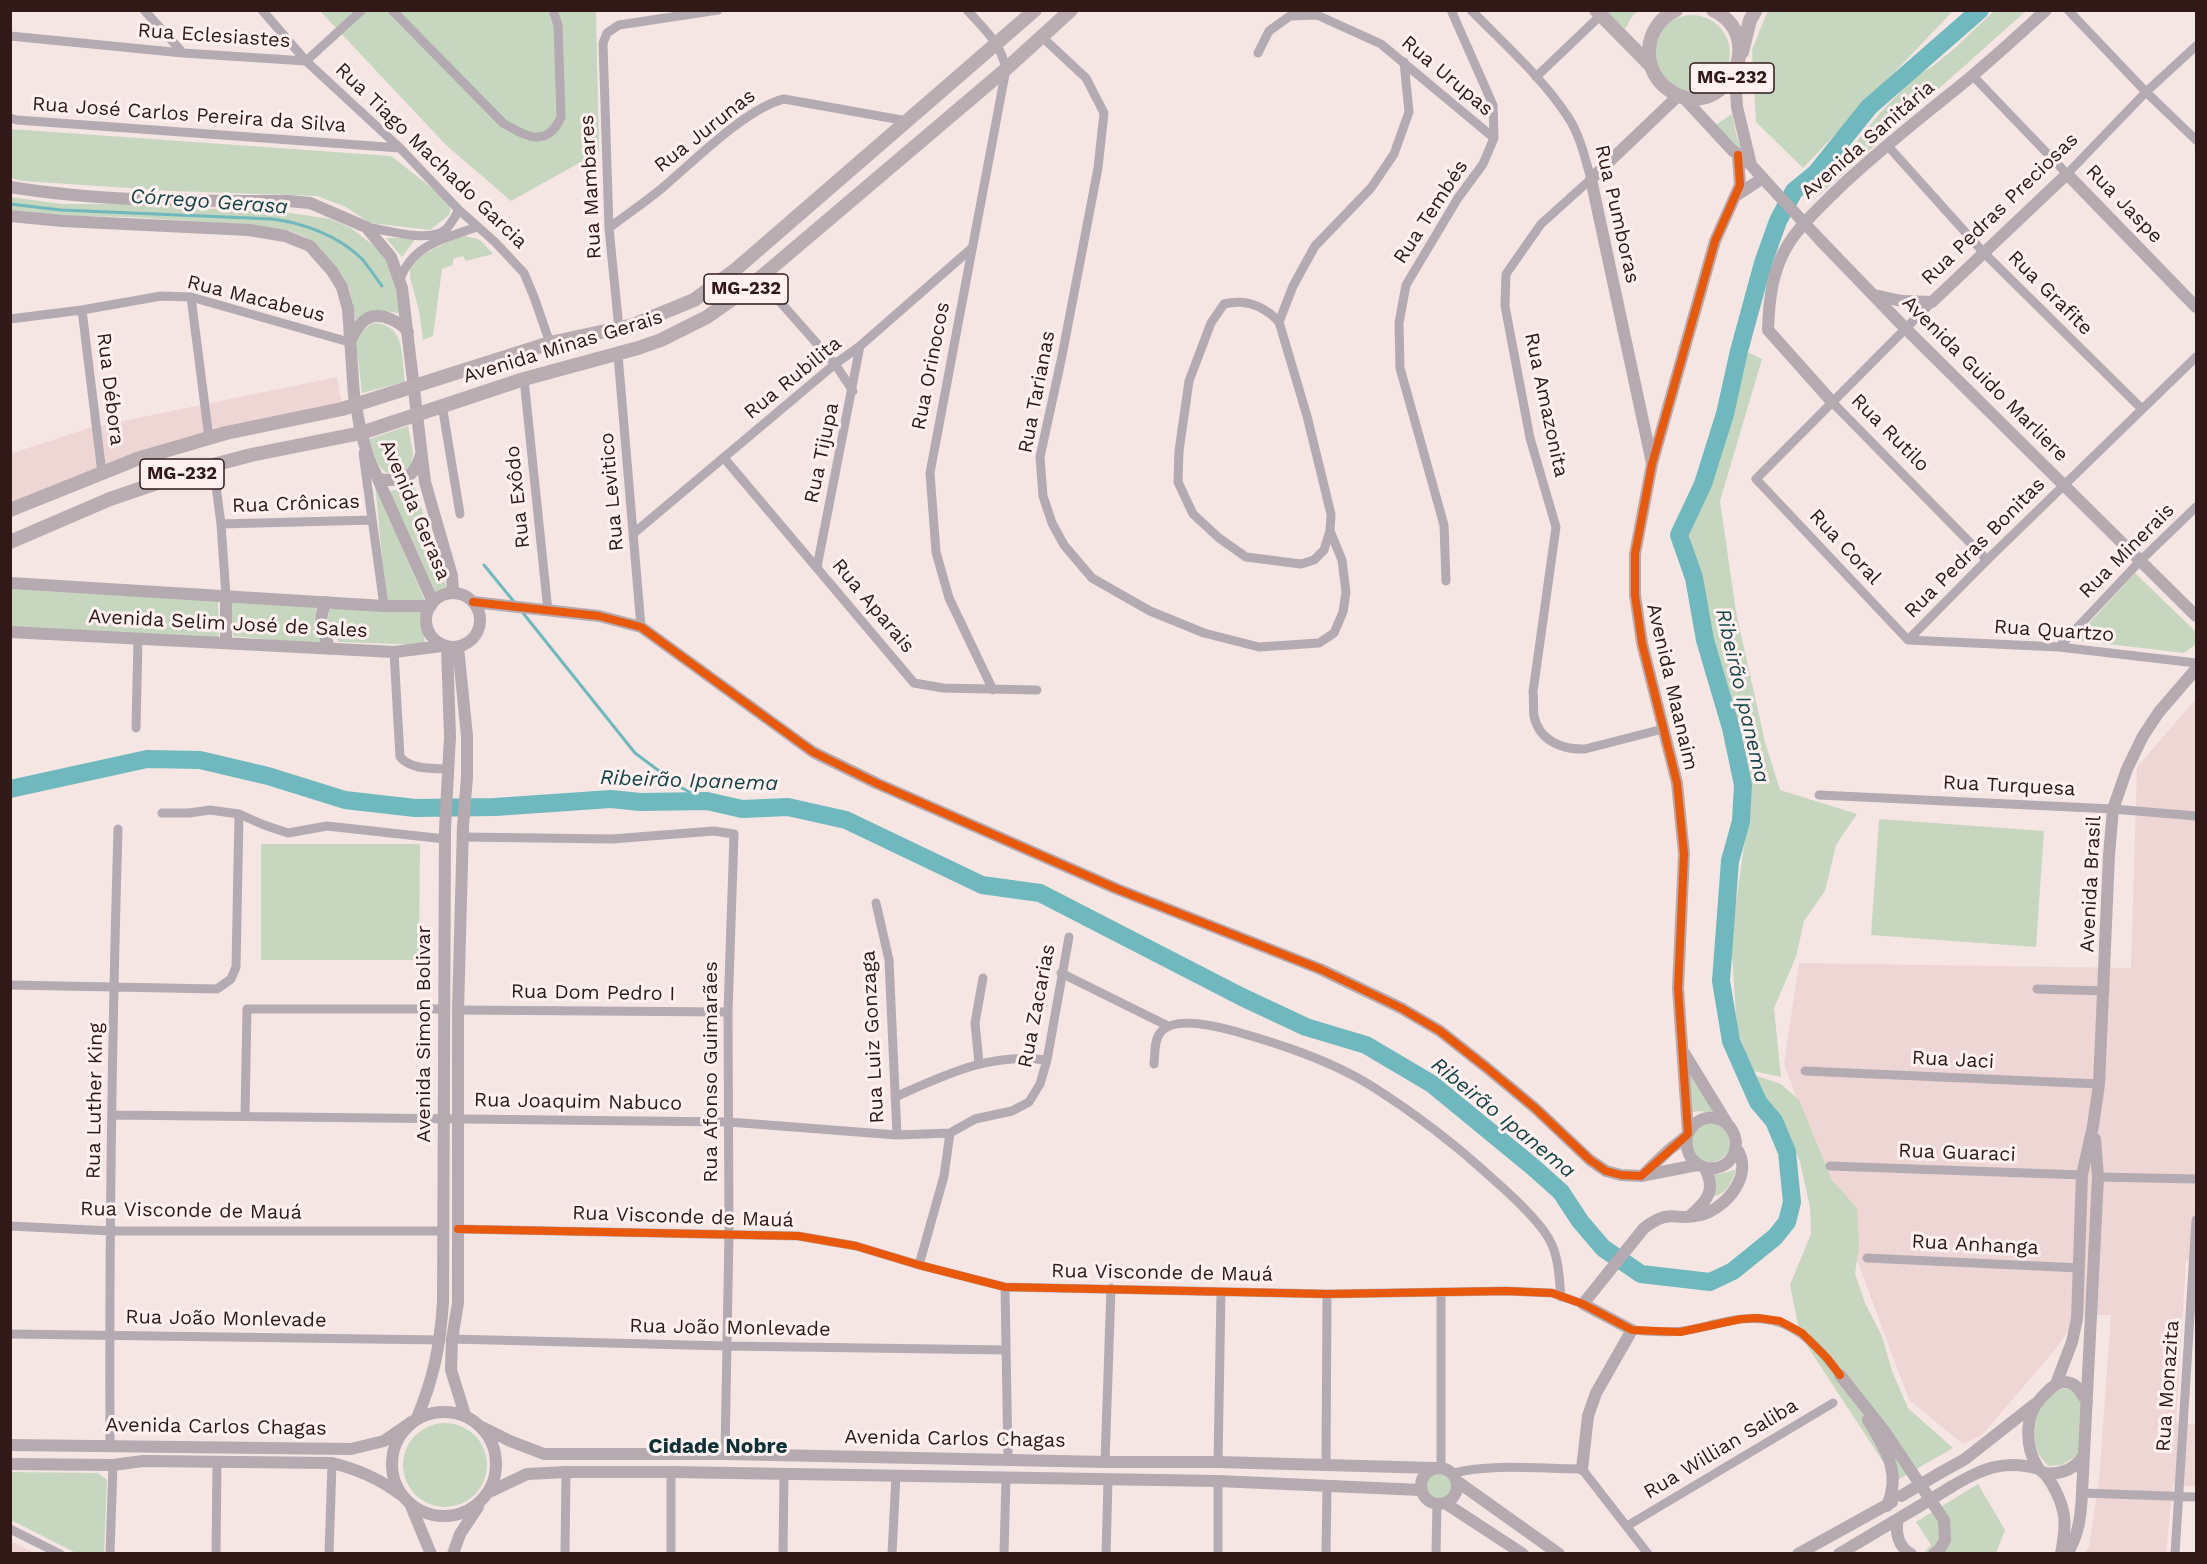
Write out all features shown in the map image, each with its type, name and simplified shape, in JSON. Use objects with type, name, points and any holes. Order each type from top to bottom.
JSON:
[{"type":"main road","name":"Avenida Minas Gerais","points":[[10,510],[137,459],[226,432],[355,405],[550,343],[619,328],[656,317],[694,300],[1035,10]]},
{"type":"main road","name":"Avenida Minas Gerais","points":[[10,542],[161,480],[213,464],[361,433],[524,379],[618,355],[661,340],[699,321],[727,304],[759,278],[1006,69],[1071,10]]},
{"type":"main road","name":"MG-232","points":[[1713,10],[1730,24],[1739,40],[1740,60]]},
{"type":"main road","name":"MG-232","points":[[1599,13],[1651,66],[1662,84],[1681,96],[1707,96],[1723,87],[1735,74],[1750,20],[1756,10]]},
{"type":"main road","name":"Avenida Sanitária","points":[[1768,330],[1769,296],[1778,266],[1789,243],[1804,223],[1887,145],[1973,76],[2046,10]]},
{"type":"main road","points":[[1651,66],[1649,52],[1651,38],[1667,12]]},
{"type":"main road","name":"Avenida Guido Marliere","points":[[1735,74],[1737,107],[1751,165]]},
{"type":"main road","name":"Avenida Guido Marliere","points":[[1681,96],[1738,155],[1751,165],[1905,328],[2142,560],[2196,616]]},
{"type":"main road","name":"Rua Amazonita","points":[[1591,179],[1681,96]]},
{"type":"main road","name":"Avenida Maanaim","points":[[1687,1134],[1684,1052],[1678,988],[1684,854],[1677,783],[1641,643],[1635,595],[1635,554],[1652,464],[1715,241],[1737,195],[1741,177],[1738,155]]},
{"type":"main road","name":"Rua Pedras Preciosas","points":[[1932,302],[2067,174]]},
{"type":"main road","name":"Rua Jaspe","points":[[2067,174],[2196,307]]},
{"type":"main road","name":"Rua Pumboras","points":[[1591,179],[1652,464]]},
{"type":"main road","points":[[1737,195],[1766,181]]},
{"type":"main road","points":[[10,187],[58,194],[135,198],[299,202],[327,209],[366,227],[391,257],[400,280],[414,386]]},
{"type":"main road","points":[[10,216],[63,221],[249,230],[298,240],[310,246],[332,271],[342,287],[348,309],[355,405]]},
{"type":"main road","points":[[1873,294],[1902,301],[1932,302]]},
{"type":"main road","points":[[349,342],[364,321],[375,317],[392,320],[403,325],[408,332]]},
{"type":"main road","name":"Rua Rutilo","points":[[1768,330],[1833,403]]},
{"type":"main road","name":"Avenida Gerasa","points":[[414,386],[425,482],[452,576],[453,593]]},
{"type":"main road","name":"Avenida Gerasa","points":[[355,405],[361,433],[378,479],[432,604]]},
{"type":"main road","points":[[378,479],[391,481],[412,474],[417,467],[422,450]]},
{"type":"main road","name":"Avenida Selim José de Sales","points":[[10,583],[384,606],[432,604]]},
{"type":"main road","points":[[473,602],[480,615],[478,630],[471,641],[449,647],[431,636],[426,619],[432,604],[439,597],[453,593],[460,594],[473,602],[599,616],[641,627],[813,752],[887,788],[1117,889],[1320,969],[1401,1008],[1440,1031],[1487,1068],[1535,1108],[1590,1160],[1606,1171],[1621,1175],[1641,1176],[1701,1166],[1721,1166],[1728,1162],[1736,1148]]},
{"type":"main road","points":[[226,596],[226,643]]},
{"type":"main road","points":[[327,602],[321,617],[324,634],[330,648]]},
{"type":"main road","name":"Avenida Selim José de Sales","points":[[10,632],[394,652],[449,647]]},
{"type":"main road","name":"Avenida Simon Bolivar","points":[[449,647],[450,737],[445,834],[443,1302],[451,1370],[465,1415]]},
{"type":"main road","name":"Avenida Simon Bolivar","points":[[415,1420],[434,1375],[458,1303],[458,1010],[467,736],[449,647]]},
{"type":"main road","name":"Avenida Brasil","points":[[2056,1384],[2072,1342],[2077,1319],[2082,1175],[2093,1126],[2099,1084],[2113,809],[2127,769],[2143,736],[2159,712],[2196,669]]},
{"type":"main road","name":"Avenida Maanaim","points":[[1684,1052],[1728,1125]]},
{"type":"main road","points":[[1583,1304],[1644,1228],[1656,1219],[1668,1215],[1701,1215],[1713,1210],[1730,1196],[1742,1174],[1743,1162],[1736,1148],[1733,1131],[1728,1125],[1721,1120],[1705,1118],[1697,1122],[1641,1176]]},
{"type":"main road","name":"Avenida Brasil","points":[[2087,1402],[2098,1177],[2093,1126]]},
{"type":"main road","points":[[1687,1134],[1687,1152],[1701,1166],[1711,1182],[1709,1195],[1689,1216]]},
{"type":"main road","name":"Rua Visconde de Mauá","points":[[1583,1304],[1632,1330]]},
{"type":"main road","points":[[1582,1469],[1588,1416],[1596,1392],[1632,1330]]},
{"type":"main road","points":[[1840,1375],[1882,1444],[1891,1464],[1894,1487],[1887,1506]]},
{"type":"main road","points":[[1840,1375],[1885,1432],[1944,1520],[1945,1540],[1934,1554]]},
{"type":"main road","points":[[1798,1554],[1887,1506],[1965,1459],[2036,1404],[2056,1384],[2063,1382],[2079,1389],[2087,1402],[2078,1530],[2067,1554]]},
{"type":"main road","points":[[2036,1404],[2029,1419],[2029,1439],[2041,1471],[2059,1498],[2064,1516],[2061,1554]]},
{"type":"main road","points":[[431,1554],[422,1527],[394,1480],[391,1464],[394,1447],[402,1433],[415,1420],[434,1412],[450,1411],[465,1415],[482,1426],[492,1441],[496,1458],[495,1476],[485,1497],[460,1534],[453,1554]]},
{"type":"main road","name":"Avenida Carlos Chagas","points":[[10,1445],[351,1449],[384,1441],[415,1420]]},
{"type":"main road","name":"Avenida Carlos Chagas","points":[[482,1426],[510,1441],[544,1454],[725,1454],[1437,1468]]},
{"type":"main road","points":[[1839,1554],[1972,1474],[1994,1466],[2026,1465],[2056,1475],[2076,1466],[2083,1457]]},
{"type":"main road","name":"Avenida Carlos Chagas","points":[[10,1464],[113,1465],[142,1461],[332,1463],[356,1469],[387,1484],[401,1495]]},
{"type":"main road","points":[[1523,1554],[1441,1503],[1428,1500],[1421,1490],[1425,1474],[1437,1468],[1455,1478],[1558,1554]]},
{"type":"main road","name":"Avenida Carlos Chagas","points":[[485,1497],[527,1474],[566,1472],[1218,1481],[1421,1490]]},
{"type":"main road","points":[[1441,1503],[1450,1501],[1457,1493],[1455,1478]]},
{"type":"main road","points":[[410,1505],[424,1513],[439,1517],[455,1516],[469,1510],[485,1497]]},
{"type":"main road","points":[[1898,1519],[1896,1529],[1898,1536],[1902,1546],[1911,1554]]},
{"type":"street","points":[[144,10],[183,53]]},
{"type":"street","name":"Rua Tiago Machado Garcia","points":[[262,10],[306,61],[400,148],[524,273],[550,343]]},
{"type":"street","points":[[306,61],[362,10]]},
{"type":"street","points":[[392,10],[503,123],[525,136],[534,138],[551,132],[561,117],[558,25],[553,10]]},
{"type":"street","name":"Rua Mambares","points":[[619,328],[609,228],[603,43],[607,33],[619,25],[718,10]]},
{"type":"street","points":[[967,10],[997,43]]},
{"type":"street","name":"Rua Tembés","points":[[1446,581],[1444,525],[1400,368],[1399,323],[1406,285],[1452,207],[1483,164],[1494,138],[1493,105],[1451,10]]},
{"type":"street","name":"Rua Pumboras","points":[[1471,10],[1536,77],[1569,118],[1584,152],[1591,179]]},
{"type":"street","points":[[2068,10],[2146,92],[2196,140]]},
{"type":"street","points":[[1536,77],[1599,13]]},
{"type":"street","name":"Rua Urupas","points":[[1258,53],[1269,31],[1290,16],[1317,15],[1381,44],[1494,138]]},
{"type":"street","name":"Rua Eclesiastes","points":[[10,36],[183,53],[306,61]]},
{"type":"street","name":"Rua Tarianas","points":[[1042,37],[1086,78],[1104,113],[1098,168],[1062,357],[1040,457],[1043,496],[1052,523],[1064,545],[1092,578],[1150,611],[1204,633],[1259,647],[1319,643],[1334,633],[1343,612],[1346,592],[1342,560],[1330,531],[1331,514],[1316,448],[1279,322]]},
{"type":"street","name":"Rua Orinocos","points":[[993,690],[949,598],[936,552],[930,473],[1006,69],[1003,54],[997,43]]},
{"type":"street","name":"Rua Pedras Preciosas","points":[[2067,174],[2146,92],[2196,46]]},
{"type":"street","points":[[1330,531],[1324,550],[1314,560],[1301,564],[1246,557],[1219,538],[1193,514],[1178,482],[1179,451],[1189,381],[1211,323],[1224,304],[1234,302],[1258,307],[1269,312],[1279,322],[1293,286],[1315,246],[1371,188],[1394,154],[1409,112],[1404,62]]},
{"type":"street","name":"Rua Jaspe","points":[[1973,76],[2067,174]]},
{"type":"street","name":"Rua Jurunas","points":[[609,228],[658,191],[740,122],[771,102],[784,99],[907,121]]},
{"type":"street","name":"Rua José Carlos Pereira da Silva","points":[[10,118],[400,148]]},
{"type":"street","name":"Rua Grafite","points":[[1887,145],[1984,253],[2142,409]]},
{"type":"street","name":"Rua Amazonita","points":[[1591,179],[1541,224],[1506,274],[1505,306],[1530,438],[1556,527],[1533,692],[1534,716],[1540,732],[1550,741],[1573,750],[1663,729]]},
{"type":"street","points":[[366,227],[427,236],[445,230],[459,210]]},
{"type":"street","points":[[400,280],[404,267],[412,255],[450,236],[477,227]]},
{"type":"street","name":"Rua Rubilita","points":[[634,533],[835,364],[860,346],[972,248]]},
{"type":"street","points":[[759,278],[835,364],[853,391]]},
{"type":"street","name":"Rua Macabeus","points":[[10,319],[82,310],[161,296],[191,297],[349,342]]},
{"type":"street","points":[[191,297],[209,438]]},
{"type":"street","name":"Rua Pedras Preciosas","points":[[1756,479],[1932,302]]},
{"type":"street","name":"Rua Débora","points":[[82,310],[102,473]]},
{"type":"street","name":"Rua Tijupa","points":[[817,567],[860,346]]},
{"type":"street","name":"Rua Levitico","points":[[618,355],[641,627]]},
{"type":"street","name":"Rua Pedras Bonitas","points":[[1908,640],[2196,357]]},
{"type":"street","name":"Rua Exôdo","points":[[524,379],[548,611]]},
{"type":"street","name":"Rua Rutilo","points":[[1833,403],[1987,560]]},
{"type":"street","points":[[442,405],[460,514]]},
{"type":"street","points":[[361,433],[384,606]]},
{"type":"street","name":"Rua Aparais","points":[[724,458],[914,683],[943,688],[1037,690]]},
{"type":"street","points":[[213,464],[221,524],[226,596]]},
{"type":"street","name":"Rua Coral","points":[[1756,479],[1908,640]]},
{"type":"street","name":"Rua Minerais","points":[[2059,647],[2196,507]]},
{"type":"street","name":"Rua Crônicas","points":[[221,524],[372,520]]},
{"type":"street","points":[[136,728],[138,639]]},
{"type":"street","name":"Rua Quartzo","points":[[1908,640],[2059,647],[2196,663]]},
{"type":"street","points":[[394,652],[400,757],[406,764],[448,773]]},
{"type":"street","name":"Rua Turquesa","points":[[1819,795],[2113,809],[2196,816]]},
{"type":"street","points":[[162,813],[210,810],[239,814],[288,832],[327,826],[445,834]]},
{"type":"street","points":[[10,985],[218,989],[231,979],[236,967],[239,814]]},
{"type":"street","name":"Rua Luther King","points":[[110,1445],[109,1336],[118,829]]},
{"type":"street","name":"Rua Afonso Guimarães","points":[[463,831],[612,838],[714,831],[734,834],[728,1012],[729,1233],[725,1454]]},
{"type":"street","name":"Rua Luiz Gonzaga","points":[[876,903],[889,960],[897,1135]]},
{"type":"street","name":"Rua Zacarias","points":[[950,1133],[975,1119],[1012,1110],[1029,1102],[1040,1084],[1047,1060],[1069,937]]},
{"type":"street","points":[[1061,973],[1168,1026],[1194,1024],[1214,1026],[1257,1038],[1319,1060],[1369,1084],[1462,1150],[1518,1201],[1549,1239],[1558,1264],[1561,1297]]},
{"type":"street","points":[[979,1063],[975,1023],[983,978]]},
{"type":"street","points":[[2037,989],[2105,991]]},
{"type":"street","points":[[245,1116],[247,1009],[444,1010]]},
{"type":"street","name":"Rua Dom Pedro I","points":[[458,1010],[728,1012]]},
{"type":"street","points":[[1154,1064],[1156,1042],[1160,1033],[1168,1026]]},
{"type":"street","points":[[895,1097],[959,1069],[979,1063],[1028,1058],[1047,1060]]},
{"type":"street","name":"Rua Jaci","points":[[1805,1071],[2099,1084]]},
{"type":"street","points":[[113,1115],[443,1118]]},
{"type":"street","name":"Rua Joaquim Nabuco","points":[[443,1118],[729,1122],[897,1135],[950,1133]]},
{"type":"street","points":[[919,1266],[944,1176],[950,1133]]},
{"type":"street","name":"Rua Guaraci","points":[[1830,1166],[2082,1175]]},
{"type":"street","points":[[2098,1177],[2196,1179]]},
{"type":"street","name":"Rua Monazita","points":[[2175,1554],[2196,1220]]},
{"type":"street","name":"Rua Visconde de Mauá","points":[[10,1226],[111,1231],[443,1231]]},
{"type":"street","name":"Rua Visconde de Mauá","points":[[458,1229],[798,1236],[856,1245],[919,1266],[1005,1287],[1327,1294],[1506,1291],[1552,1293],[1583,1304]]},
{"type":"street","name":"Rua Anhanga","points":[[1867,1258],[2080,1268]]},
{"type":"street","points":[[1005,1287],[1008,1460]]},
{"type":"street","points":[[1105,1462],[1112,1288]]},
{"type":"street","points":[[1218,1462],[1221,1292]]},
{"type":"street","points":[[1437,1468],[1441,1292]]},
{"type":"street","points":[[1326,1466],[1327,1294]]},
{"type":"street","name":"Rua Visconde de Mauá","points":[[1632,1330],[1680,1332],[1742,1319],[1780,1321],[1802,1333],[1840,1375]]},
{"type":"street","name":"Rua João Monlevade","points":[[10,1334],[447,1339],[1006,1350]]},
{"type":"street","name":"Rua Willian Saliba","points":[[1627,1526],[1833,1403]]},
{"type":"street","points":[[216,1554],[217,1462]]},
{"type":"street","points":[[329,1554],[332,1463]]},
{"type":"street","points":[[110,1554],[113,1465]]},
{"type":"street","points":[[1455,1478],[1471,1469],[1582,1469],[1648,1554]]},
{"type":"street","points":[[565,1554],[566,1472]]},
{"type":"street","points":[[671,1472],[671,1554]]},
{"type":"street","points":[[783,1554],[784,1475]]},
{"type":"street","points":[[892,1554],[896,1475]]},
{"type":"street","points":[[1004,1554],[1006,1479]]},
{"type":"street","points":[[1106,1554],[1108,1481]]},
{"type":"street","points":[[1218,1481],[1218,1554]]},
{"type":"street","points":[[1326,1554],[1327,1486]]},
{"type":"street","points":[[2082,1493],[2196,1497]]},
{"type":"street","points":[[1436,1554],[1441,1503]]},
{"type":"street","points":[[10,1529],[60,1554]]},
{"type":"shaded area","points":[[337,377],[342,403],[199,441],[11,507],[10,454],[89,428]]},
{"type":"shaded area","points":[[2196,699],[2196,1261],[2186,1261],[2176,1423],[2196,1424],[2196,1487],[2173,1485],[2166,1553],[2085,1553],[2089,1547],[2099,1480],[2111,1315],[2079,1315],[2055,1350],[1982,1435],[1963,1444],[1909,1400],[1784,1064],[1799,963],[2131,968],[2137,767]]},
{"type":"shaded area","points":[[11,1541],[35,1553],[11,1553]]},
{"type":"green space","points":[[1768,10],[1953,11],[1803,168],[1756,122],[1752,50]]},
{"type":"green space","points":[[320,11],[596,11],[599,152],[511,201],[446,145]]},
{"type":"green space","points":[[1606,11],[1639,11],[1633,15],[1625,29]]},
{"type":"green space","points":[[1994,11],[2026,11],[1818,196],[1809,187],[1853,146],[1880,113],[1916,76],[1955,48]]},
{"type":"green space","points":[[1700,15],[1713,21],[1724,32],[1730,45],[1728,68],[1713,85],[1700,91],[1684,91],[1671,85],[1656,68],[1654,45],[1660,32],[1677,17]]},
{"type":"green space","points":[[1732,114],[1737,138],[1745,157],[1714,126]]},
{"type":"green space","points":[[10,129],[391,156],[446,199],[450,210],[449,215],[430,230],[370,223],[346,207],[317,196],[173,191],[23,181],[11,178]]},
{"type":"green space","points":[[10,197],[62,204],[127,204],[291,213],[330,219],[351,228],[383,253],[396,276],[400,314],[387,311],[377,312],[356,322],[350,290],[344,277],[319,247],[305,237],[290,231],[251,225],[129,217],[68,216],[11,210]]},
{"type":"green space","points":[[466,236],[480,240],[493,254],[466,261],[463,256],[453,259],[453,265],[442,269],[433,336],[423,340],[419,310],[410,278],[410,266],[417,257],[458,237]]},
{"type":"green space","points":[[386,238],[416,238],[402,257]]},
{"type":"green space","points":[[372,323],[383,324],[391,328],[400,342],[405,382],[362,393],[356,342],[359,334]]},
{"type":"green space","points":[[1747,352],[1762,359],[1720,501],[1736,612],[1765,742],[1780,790],[1857,814],[1836,845],[1825,891],[1804,921],[1796,957],[1774,1008],[1781,1077],[1754,1071],[1737,1031],[1731,939],[1752,788],[1719,664],[1689,534]]},
{"type":"green space","points":[[408,426],[413,453],[411,465],[401,473],[388,473],[377,461],[369,439]]},
{"type":"green space","points":[[413,481],[450,598],[438,598],[389,491],[401,489]]},
{"type":"green space","points":[[375,483],[425,601],[386,600]]},
{"type":"green space","points":[[2135,573],[2196,632],[2196,644],[2184,653],[2074,640]]},
{"type":"green space","points":[[10,589],[218,601],[219,638],[11,627]]},
{"type":"green space","points":[[231,602],[317,606],[315,617],[317,626],[326,645],[233,636]]},
{"type":"green space","points":[[333,608],[422,611],[425,645],[339,642],[327,626],[329,610]]},
{"type":"green space","points":[[1879,819],[2044,831],[2036,947],[1871,935]]},
{"type":"green space","points":[[261,844],[420,844],[419,960],[261,960]]},
{"type":"green space","points":[[1690,1071],[1708,1098],[1713,1115],[1702,1111],[1692,1112],[1689,1105]]},
{"type":"green space","points":[[1757,1076],[1781,1084],[1799,1100],[1832,1180],[1857,1208],[1859,1246],[1855,1274],[1865,1303],[1882,1336],[1892,1371],[1908,1408],[1953,1448],[1894,1482],[1895,1480],[1800,1335],[1790,1285],[1811,1234],[1810,1207],[1800,1162],[1786,1128],[1757,1089]]},
{"type":"green space","points":[[1709,1121],[1728,1129],[1731,1149],[1719,1160],[1707,1162],[1696,1158],[1691,1139],[1697,1129]]},
{"type":"green space","points":[[1737,1169],[1727,1189],[1715,1196],[1712,1172],[1720,1174]]},
{"type":"green space","points":[[2067,1388],[2076,1391],[2082,1401],[2079,1454],[2062,1465],[2048,1466],[2037,1450],[2036,1421],[2039,1411],[2050,1396]]},
{"type":"green space","points":[[445,1423],[461,1426],[475,1435],[484,1449],[487,1465],[484,1481],[475,1495],[461,1504],[445,1507],[429,1504],[415,1495],[406,1481],[403,1465],[406,1449],[415,1435],[429,1426]]},
{"type":"green space","points":[[11,1472],[98,1473],[107,1480],[104,1553],[76,1553],[11,1520]]},
{"type":"green space","points":[[1440,1472],[1450,1476],[1454,1486],[1450,1496],[1440,1500],[1430,1496],[1426,1486],[1430,1476]]},
{"type":"green space","points":[[1978,1484],[2005,1530],[1996,1553],[1924,1553],[1931,1545],[1916,1522]]},
{"type":"waterway","name":"Ribeirão Ipanema","points":[[10,789],[147,759],[200,760],[268,776],[345,800],[415,808],[495,807],[611,799],[640,802],[707,801],[742,809],[788,807],[846,820],[982,885],[1040,893],[1242,997],[1306,1027],[1366,1045],[1432,1084],[1533,1167],[1561,1192],[1580,1221],[1603,1248],[1641,1274],[1710,1282],[1733,1271],[1775,1237],[1787,1222],[1792,1202],[1787,1152],[1774,1121],[1758,1102],[1731,1041],[1721,981],[1730,861],[1741,821],[1743,785],[1731,728],[1705,640],[1694,578],[1679,535],[1703,484],[1725,414],[1763,263],[1778,221],[1794,191],[1816,173],[1869,107],[1980,10]]},
{"type":"waterway","name":"Córrego Gerasa","points":[[10,204],[61,210],[284,221],[308,227],[343,244],[362,259],[382,286]]},
{"type":"waterway","points":[[484,565],[515,603]]},
{"type":"waterway","points":[[523,613],[635,753],[682,788],[707,801]]},
{"type":"cycle path","points":[[1688,1133],[1678,988],[1684,854],[1677,783],[1642,643],[1635,595],[1635,554],[1652,464],[1715,241],[1740,185],[1738,155]]},
{"type":"cycle path","points":[[473,602],[599,616],[641,627],[813,752],[876,783],[1117,889],[1320,969],[1401,1008],[1440,1031],[1487,1068],[1535,1108],[1590,1160],[1606,1171],[1621,1175],[1641,1176],[1687,1135]]},
{"type":"cycle path","points":[[458,1229],[798,1236],[856,1246],[1005,1287],[1327,1294],[1506,1291],[1552,1293],[1583,1304],[1632,1330],[1680,1332],[1741,1319],[1758,1318],[1780,1321],[1802,1333],[1840,1375]]},
{"type":"district","name":"Cidade Nobre","points":[[718,1447]]}]
